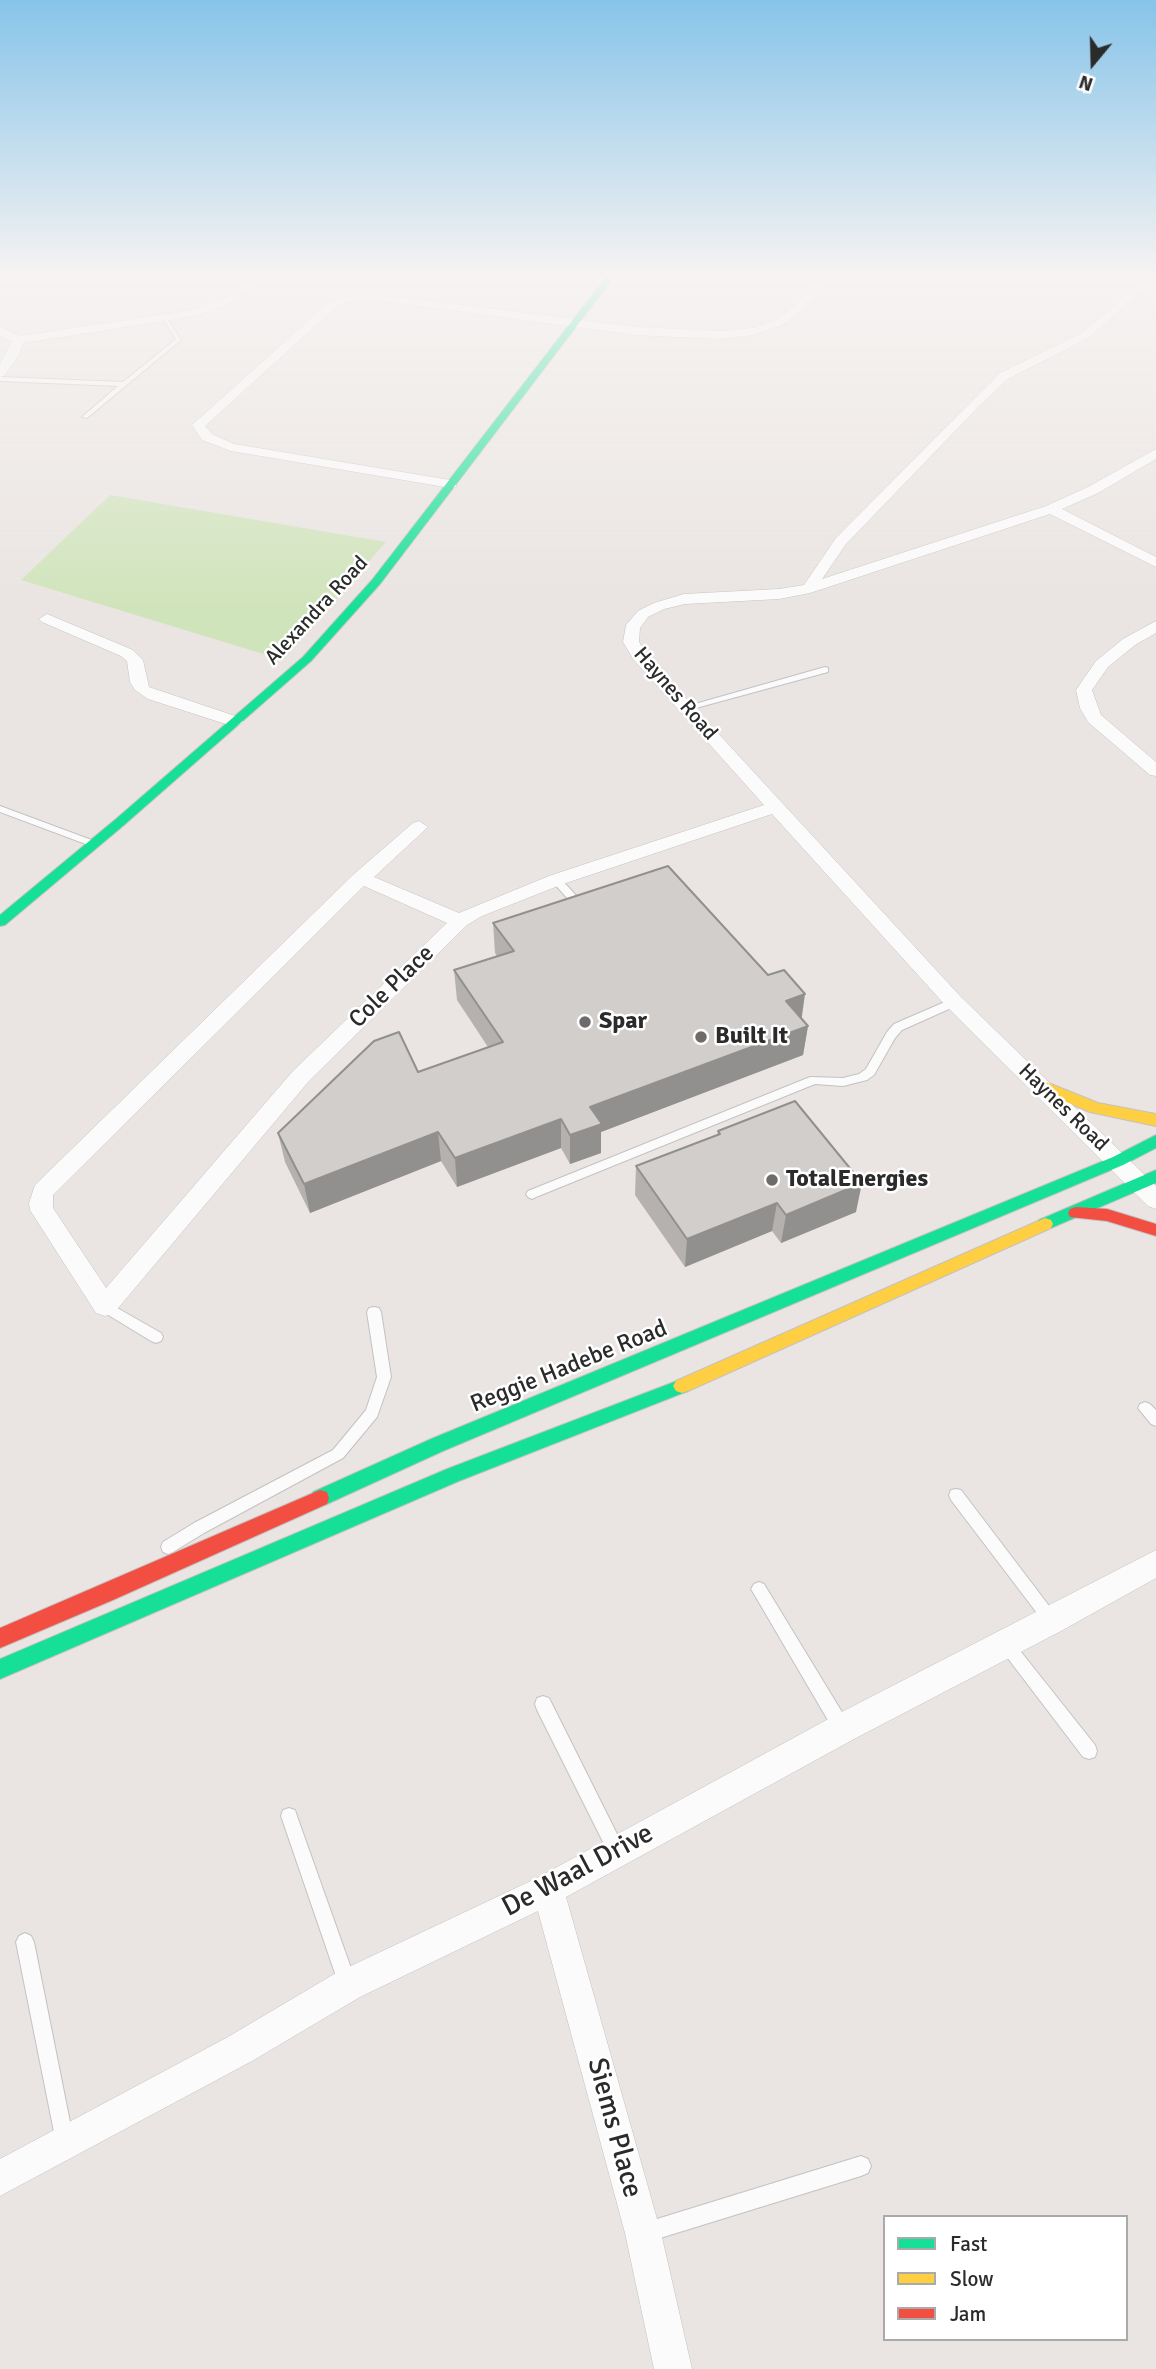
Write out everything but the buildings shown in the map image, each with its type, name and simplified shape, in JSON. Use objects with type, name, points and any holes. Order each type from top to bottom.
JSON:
[{"type":"main road","name":"Alexandra Road","points":[[0,922],[307,659],[376,582],[524,388]]},
{"type":"main road","points":[[1036,1083],[1095,1108],[1156,1120]]},
{"type":"main road","name":"Reggie Hadebe Road","points":[[0,1638],[106,1594],[437,1445],[686,1344],[1118,1161],[1156,1141]]},
{"type":"main road","points":[[0,1669],[453,1475],[707,1376],[946,1266],[1073,1213],[1151,1187]]},
{"type":"main road","points":[[1073,1213],[1107,1214],[1156,1230]]},
{"type":"street","points":[[237,388],[199,421],[200,430],[231,447],[451,484]]},
{"type":"street","points":[[810,588],[819,570],[841,541],[993,388]]},
{"type":"street","name":"Haynes Road","points":[[1151,1187],[1118,1161],[954,1002],[685,708],[640,657],[631,642],[632,628],[643,614],[684,598],[779,593],[810,588],[1051,509],[1093,490],[1156,453]]},
{"type":"street","points":[[1051,509],[1156,563]]},
{"type":"street","points":[[841,541],[843,549],[853,556],[878,565]]},
{"type":"street","points":[[47,619],[127,653],[135,660],[138,682],[143,690],[235,722]]},
{"type":"street","points":[[1156,626],[1129,642],[1101,664],[1084,690],[1088,708],[1094,718],[1156,771]]},
{"type":"street","name":"Cole Place","points":[[105,1306],[301,1076],[460,921],[475,912],[556,880],[775,807]]},
{"type":"street","points":[[105,1306],[42,1210],[40,1203],[44,1191],[361,878],[419,827]]},
{"type":"street","points":[[361,878],[460,921]]},
{"type":"street","name":"De Waal Drive","points":[[0,2178],[240,2049],[348,1985],[548,1889],[615,1850],[1156,1563]]},
{"type":"street","name":"Siems Place","points":[[548,1889],[643,2233],[673,2369]]},
{"type":"lane","points":[[85,417],[119,388]]},
{"type":"lane","points":[[685,708],[825,670]]},
{"type":"lane","points":[[0,809],[94,844]]},
{"type":"lane","points":[[556,880],[579,905],[600,902]]},
{"type":"lane","points":[[532,1194],[814,1080],[843,1082],[863,1077],[870,1072],[898,1027],[954,1002]]},
{"type":"lane","points":[[105,1306],[156,1337]]},
{"type":"lane","points":[[106,1594],[135,1568],[199,1528],[338,1454],[372,1413],[384,1377],[374,1312]]},
{"type":"lane","points":[[1145,1408],[1156,1420]]},
{"type":"lane","points":[[956,1495],[1051,1621]]},
{"type":"lane","points":[[759,1589],[843,1728]]},
{"type":"lane","points":[[1005,1643],[1089,1751]]},
{"type":"lane","points":[[543,1704],[615,1850]]},
{"type":"lane","points":[[289,1816],[348,1985]]},
{"type":"lane","points":[[25,1942],[65,2142]]},
{"type":"lane","points":[[643,2233],[861,2166]]},
{"type":"green space","points":[[110,495],[386,542],[283,660],[21,580]]},
{"type":"traffic: fast","points":[[0,922],[120,822],[307,659],[376,582],[525,388]]},
{"type":"traffic: fast","points":[[320,1498],[437,1445],[1118,1161],[1156,1141]]},
{"type":"traffic: fast","points":[[1045,1224],[1156,1176]]},
{"type":"traffic: fast","points":[[0,1669],[453,1475],[682,1386]]},
{"type":"traffic: slow","points":[[1036,1083],[1095,1108],[1156,1120]]},
{"type":"traffic: slow","points":[[682,1386],[1045,1224]]},
{"type":"traffic: jam","points":[[1076,1213],[1107,1215],[1156,1230]]},
{"type":"traffic: jam","points":[[0,1638],[106,1594],[320,1498]]},
{"type":"place","name":"Spar","points":[[585,1022]]},
{"type":"place","name":"Built It","points":[[701,1037]]},
{"type":"place","name":"TotalEnergies","points":[[772,1180]]}]
